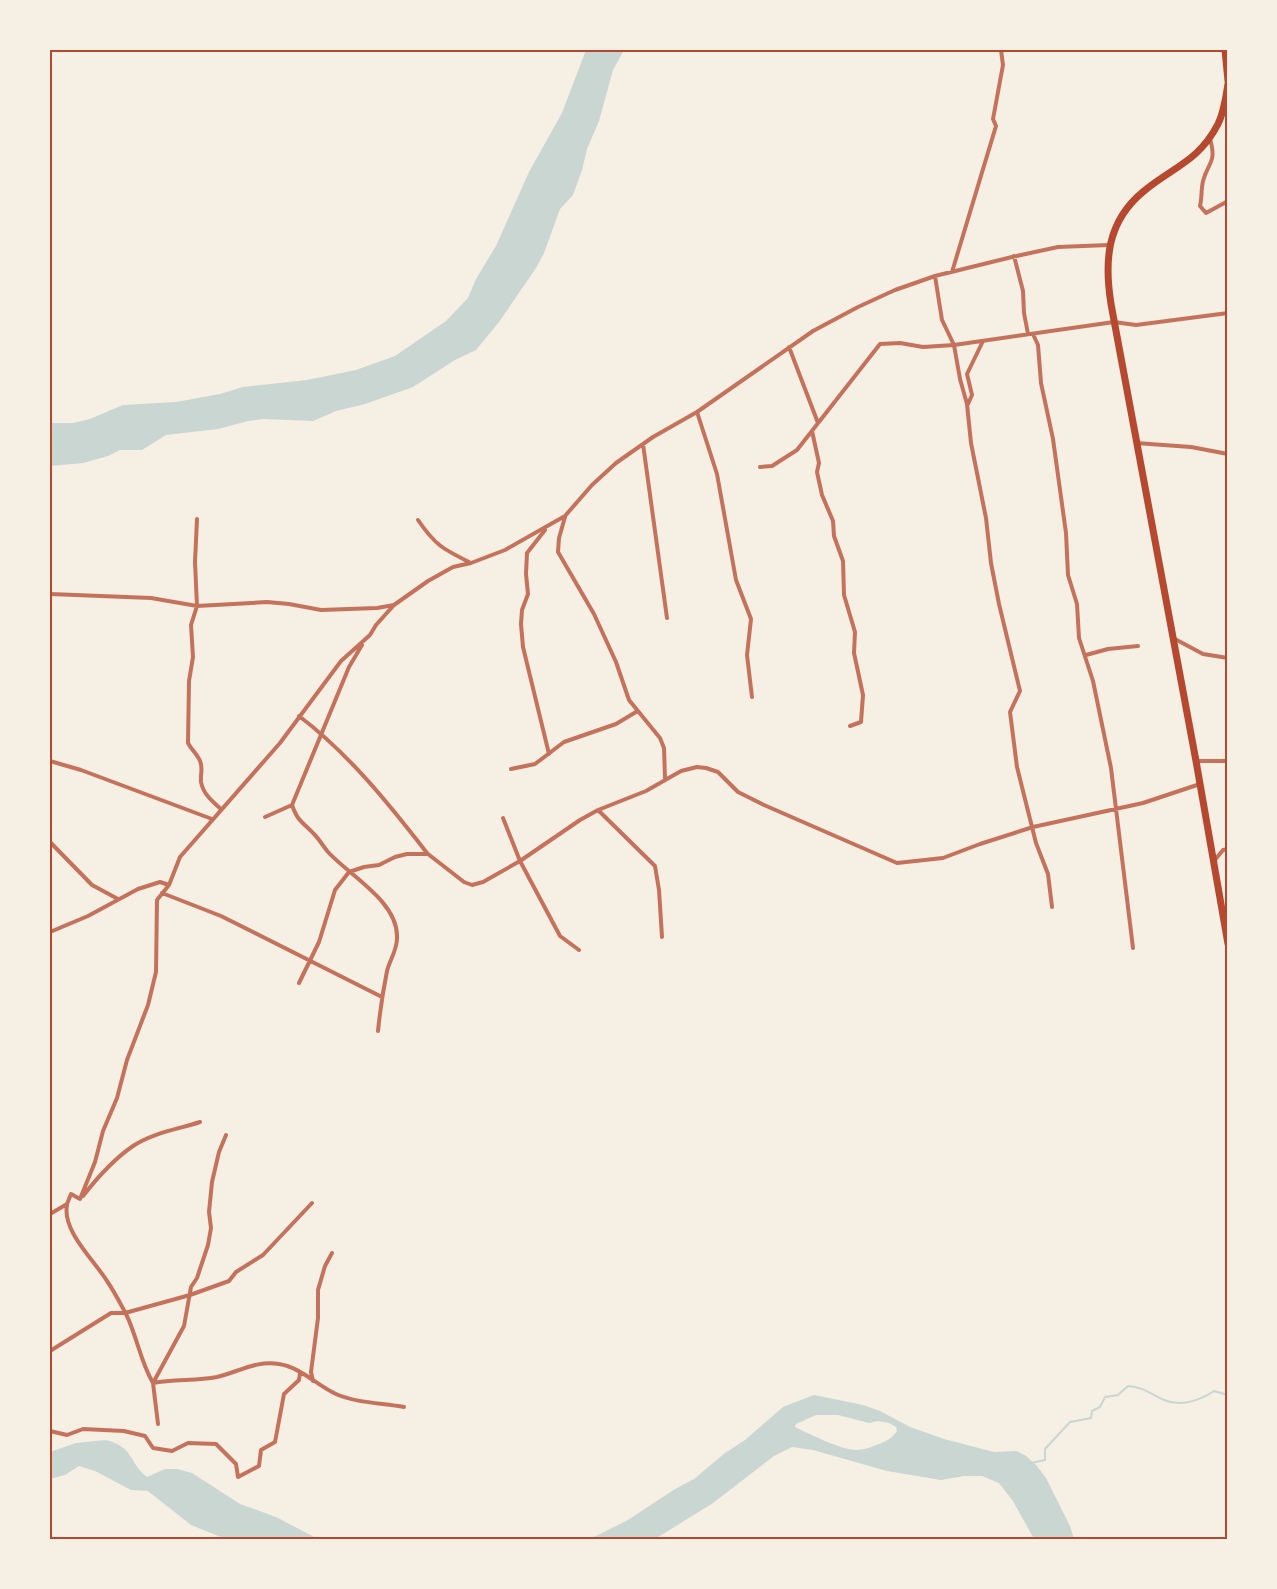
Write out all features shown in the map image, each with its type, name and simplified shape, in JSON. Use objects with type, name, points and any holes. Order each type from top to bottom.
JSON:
[{"type":"highway","points":[[1225,50],[1227,83],[1225,103],[1219,122],[1195,155],[1178,170],[1144,191],[1129,206],[1109,245],[1108,286],[1196,761],[1227,944]]},
{"type":"street","points":[[952,273],[996,126],[993,119],[1003,65],[1001,50]]},
{"type":"street","points":[[1209,138],[1213,150],[1212,159],[1204,178],[1200,206],[1206,213],[1227,201]]},
{"type":"street","points":[[378,1031],[388,968],[396,949],[397,934],[394,922],[371,889],[328,852],[297,818],[292,805],[349,667],[376,625],[394,605],[453,567],[505,550],[565,516],[592,485],[643,444],[697,412],[789,347],[858,307],[895,290],[935,276],[1014,256],[1058,247],[1109,245]]},
{"type":"street","points":[[1014,256],[1031,334],[1038,345],[1041,383],[1053,439],[1066,533],[1068,574],[1077,604],[1079,638],[1086,655],[1111,768],[1133,948]]},
{"type":"street","points":[[935,276],[942,320],[954,345],[967,404],[971,444],[986,518],[991,563],[1020,691],[1010,712],[1017,766],[1036,843],[1047,874],[1052,907]]},
{"type":"street","points":[[760,467],[772,466],[785,460],[796,450],[880,344],[900,343],[923,347],[954,345],[1114,322],[1136,325],[1227,313]]},
{"type":"street","points":[[967,404],[972,395],[967,374],[983,341]]},
{"type":"street","points":[[789,347],[818,423]]},
{"type":"street","points":[[697,412],[717,474],[736,580],[751,619],[747,655],[752,697]]},
{"type":"street","points":[[812,430],[819,463],[817,472],[843,561],[844,595],[855,632],[854,652],[863,695],[861,722],[850,726]]},
{"type":"street","points":[[1136,443],[1191,447],[1227,454]]},
{"type":"street","points":[[643,444],[667,618]]},
{"type":"street","points":[[565,516],[558,552],[594,614],[616,662],[629,700],[636,712],[660,738],[664,748],[665,778]]},
{"type":"street","points":[[197,519],[195,562],[197,606],[191,626],[193,657],[189,681],[188,743],[192,752],[200,759],[201,784],[206,794],[221,809]]},
{"type":"street","points":[[418,520],[431,539],[443,550],[471,563]]},
{"type":"street","points":[[547,527],[527,553],[528,594],[522,610],[521,624],[523,647],[549,754]]},
{"type":"street","points":[[50,594],[152,598],[197,606],[267,603],[330,610],[394,605]]},
{"type":"street","points":[[80,1199],[117,1098],[126,1060],[148,1005],[156,972],[156,900],[169,885],[180,857],[280,743],[341,661],[370,635]]},
{"type":"street","points":[[1173,638],[1203,654],[1227,658]]},
{"type":"street","points":[[1086,655],[1108,649],[1137,646]]},
{"type":"street","points":[[511,769],[535,764],[564,742],[616,724],[636,712]]},
{"type":"street","points":[[299,716],[321,733],[387,800],[428,854],[464,882],[472,885],[483,882],[520,861],[598,810],[646,791],[665,778],[681,771],[697,767],[718,772],[738,792],[764,805],[897,863],[943,858],[1033,827],[1143,802],[1200,784]]},
{"type":"street","points":[[50,761],[81,770],[212,819]]},
{"type":"street","points":[[1196,761],[1227,761]]},
{"type":"street","points":[[265,817],[292,805]]},
{"type":"street","points":[[598,810],[655,866],[662,937]]},
{"type":"street","points":[[502,818],[520,861],[560,936],[579,950]]},
{"type":"street","points":[[50,842],[92,885],[119,900]]},
{"type":"street","points":[[1213,861],[1223,850],[1227,849]]},
{"type":"street","points":[[299,983],[320,942],[335,890],[349,872],[379,865],[407,854],[428,854]]},
{"type":"street","points":[[50,932],[88,916],[138,889],[160,882],[169,885]]},
{"type":"street","points":[[162,894],[221,916],[382,997]]},
{"type":"street","points":[[80,1199],[96,1179],[134,1145],[200,1122]]},
{"type":"street","points":[[153,1383],[184,1326],[190,1295],[208,1245],[212,1182],[219,1152],[226,1135]]},
{"type":"street","points":[[80,1199],[70,1194],[65,1214],[82,1248],[106,1279],[133,1330],[146,1370],[153,1383],[158,1424]]},
{"type":"street","points":[[50,1351],[111,1313],[125,1313],[190,1295],[229,1281],[236,1272],[263,1255],[312,1203]]},
{"type":"street","points":[[50,1214],[67,1204]]},
{"type":"street","points":[[314,1382],[311,1372],[318,1318],[318,1290],[325,1266],[332,1253]]},
{"type":"street","points":[[153,1383],[215,1377],[254,1365],[279,1364],[300,1373],[338,1395],[353,1400],[404,1407]]},
{"type":"street","points":[[50,1431],[67,1435],[83,1429],[124,1431],[145,1436],[153,1448],[172,1451],[188,1443],[216,1444],[236,1464],[238,1477],[259,1466],[261,1450],[275,1442],[284,1394],[299,1380],[300,1373]]},
{"type":"shaded area","points":[[586,50],[624,50],[613,70],[599,121],[587,149],[573,195],[560,209],[536,268],[499,322],[476,350],[455,360],[413,387],[365,404],[336,411],[313,421],[263,419],[218,429],[166,435],[142,450],[120,450],[83,463],[50,466],[50,423],[73,423],[90,419],[123,405],[176,402],[220,394],[243,387],[307,380],[356,370],[395,356],[446,321],[468,298],[476,279],[496,246],[529,172],[562,113]]},
{"type":"shaded area","points":[[814,1395],[863,1405],[910,1427],[944,1439],[994,1452],[1017,1451],[1037,1466],[1046,1478],[1074,1539],[1034,1539],[1013,1501],[999,1483],[982,1476],[941,1480],[887,1471],[813,1450],[792,1447],[774,1456],[713,1503],[655,1539],[590,1539],[628,1520],[694,1479],[783,1407]],"holes":[[[816,1415],[838,1415],[869,1423],[878,1421],[889,1423],[896,1427],[897,1431],[884,1442],[856,1450],[834,1445],[795,1427],[796,1424]]]},
{"type":"shaded area","points":[[106,1440],[127,1451],[147,1477],[165,1469],[192,1473],[240,1504],[276,1517],[318,1539],[226,1539],[191,1525],[148,1491],[131,1490],[95,1471],[79,1466],[65,1475],[50,1479],[50,1452],[76,1443]]},
{"type":"waterway","points":[[1031,1463],[1045,1460],[1045,1449],[1070,1422],[1091,1418],[1092,1411],[1100,1407],[1105,1397],[1118,1395],[1128,1386],[1176,1403],[1196,1400],[1214,1391],[1228,1395]]}]
